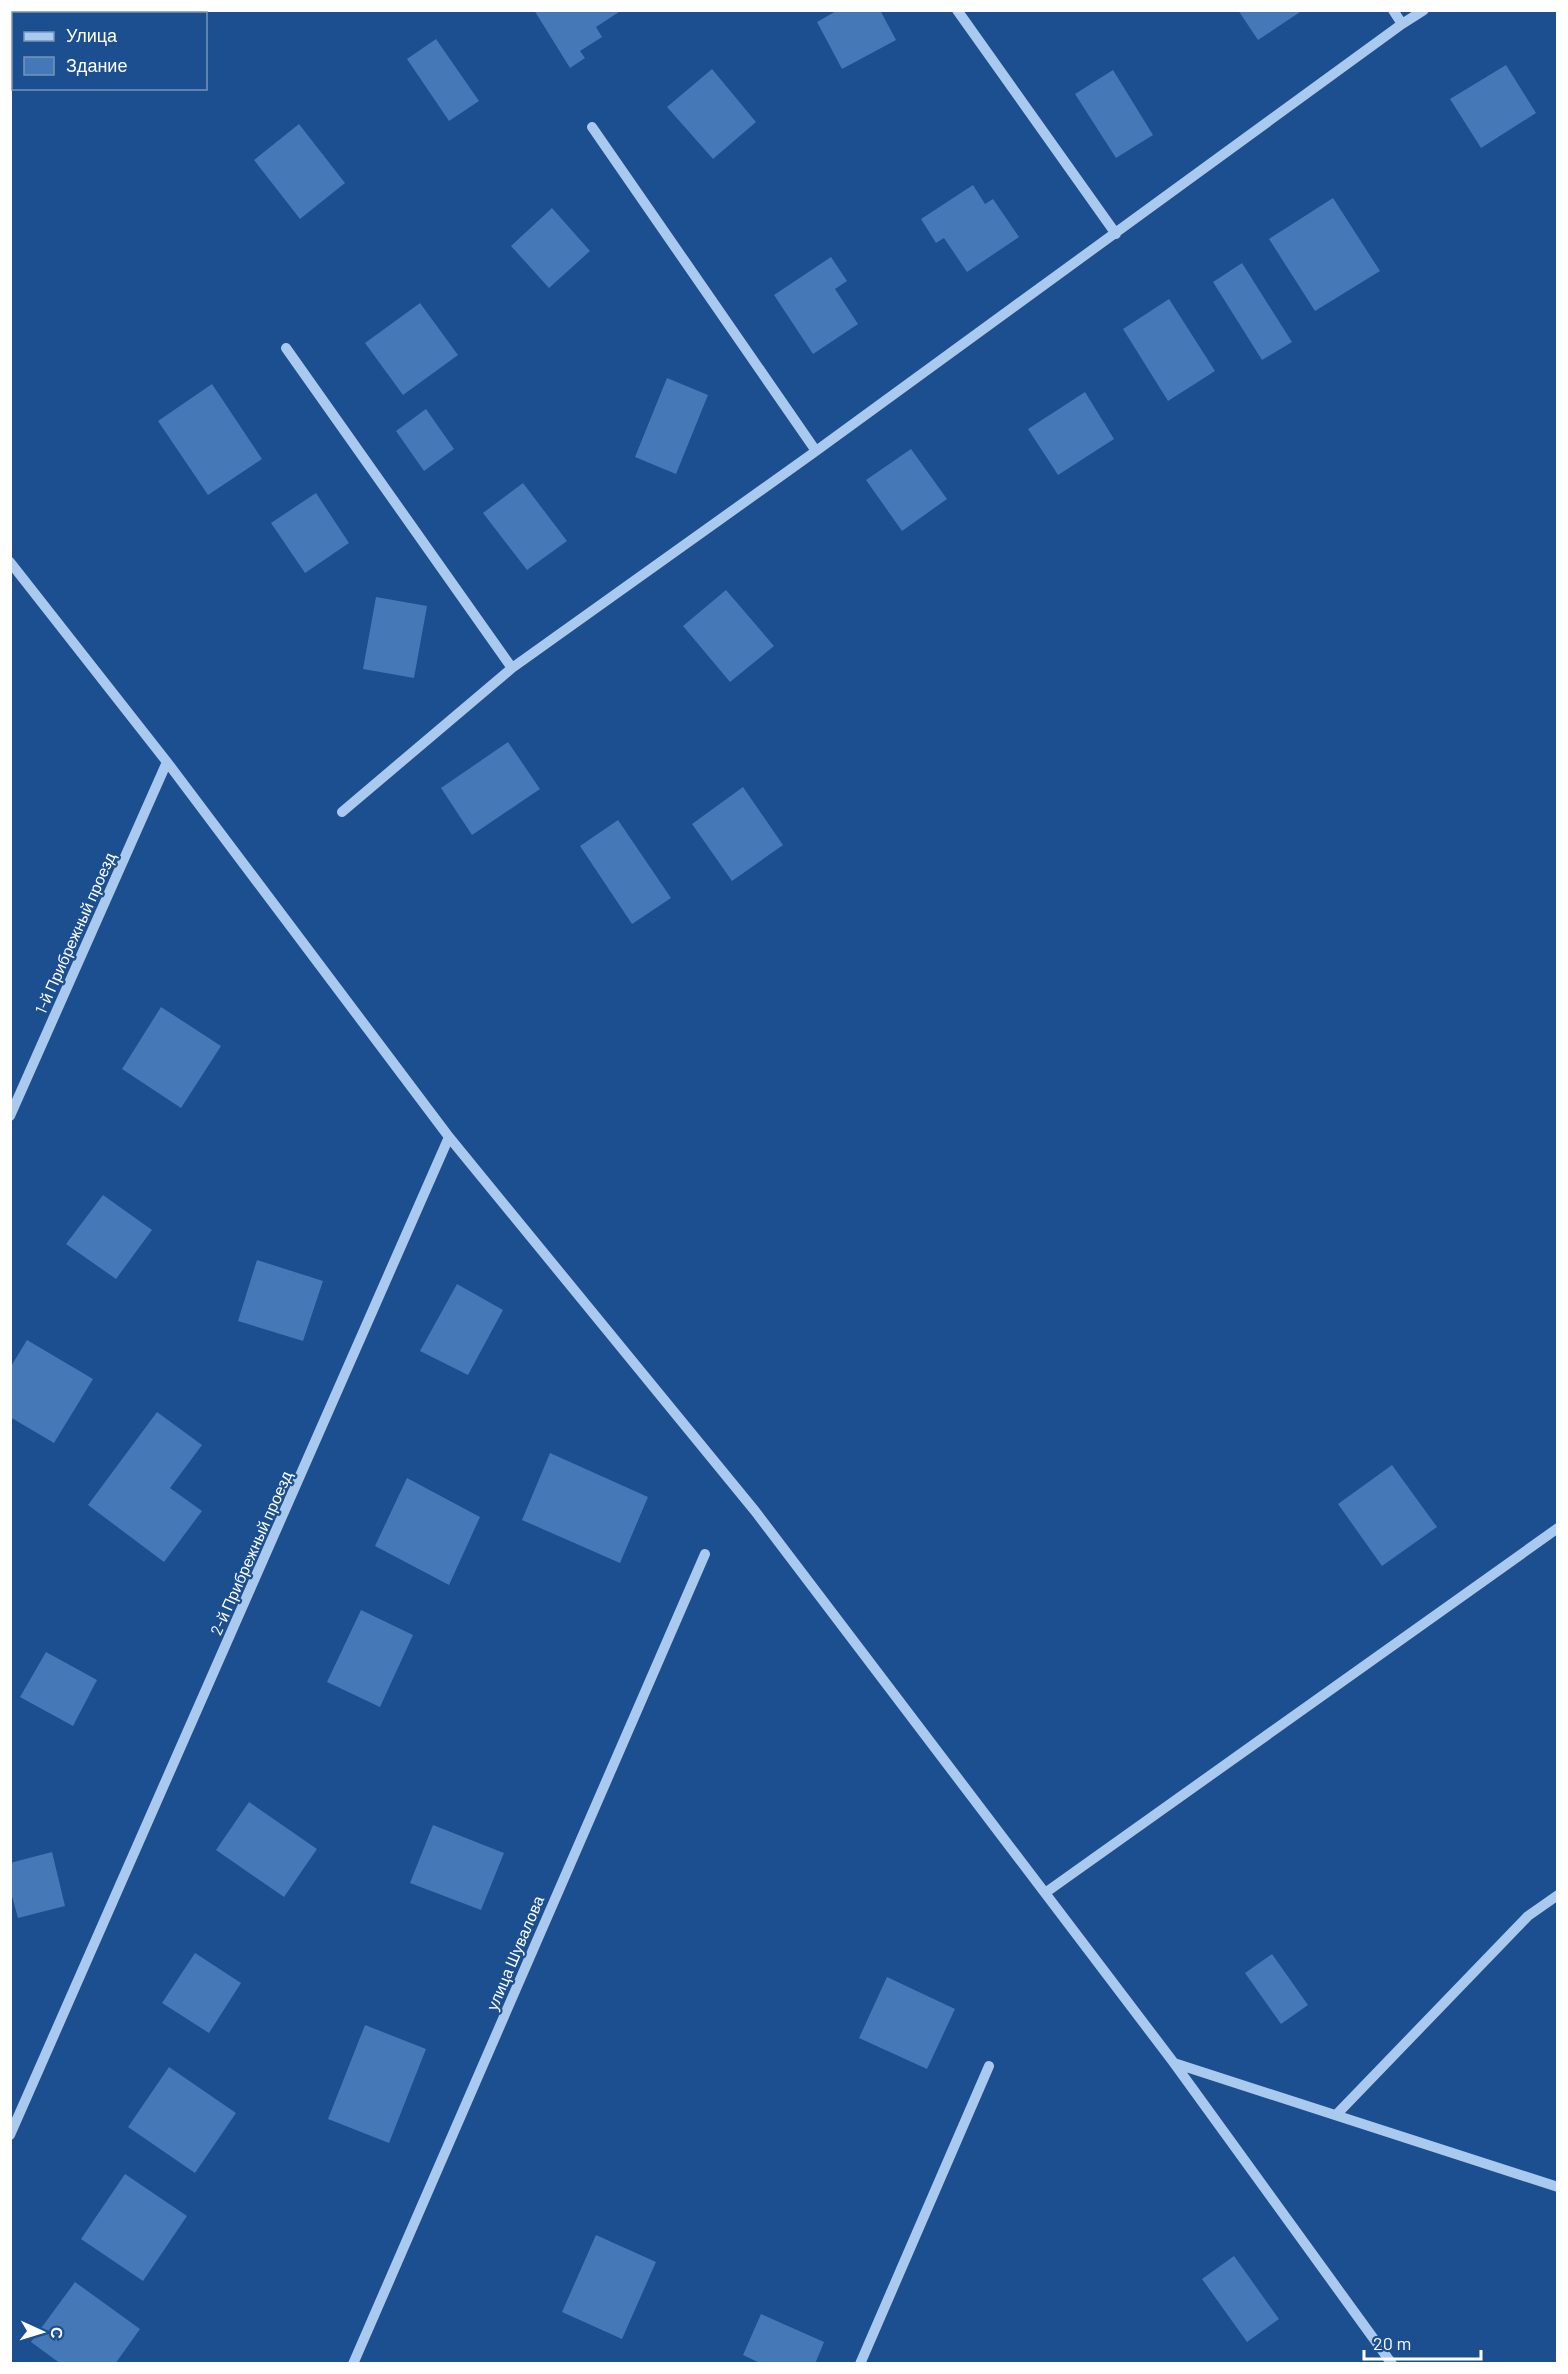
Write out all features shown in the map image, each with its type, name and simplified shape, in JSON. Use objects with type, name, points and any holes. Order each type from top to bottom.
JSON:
[{"type":"street","points":[[957,10],[1116,234]]},
{"type":"street","points":[[1393,10],[1402,24]]},
{"type":"street","points":[[342,812],[512,668],[816,452],[1424,10]]},
{"type":"street","points":[[592,127],[816,452]]},
{"type":"street","points":[[286,348],[512,668]]},
{"type":"street","points":[[10,562],[167,762],[449,1137],[754,1511],[1174,2063],[1392,2364]]},
{"type":"street","name":"1-й Прибрежный проезд","points":[[10,1116],[167,762]]},
{"type":"street","name":"2-й Прибрежный проезд","points":[[10,2134],[449,1137]]},
{"type":"street","points":[[1045,1893],[1557,1528]]},
{"type":"street","name":"улица Шувалова","points":[[353,2364],[705,1554]]},
{"type":"street","points":[[1336,2115],[1528,1916],[1557,1895]]},
{"type":"street","points":[[1174,2063],[1557,2187]]},
{"type":"street","points":[[860,2364],[989,2066]]},
{"type":"building","points":[[534,10],[622,10],[596,27],[602,37],[580,51],[585,58],[570,68]]},
{"type":"building","points":[[838,10],[880,10],[896,40],[842,69],[817,22]]},
{"type":"building","points":[[1238,10],[1303,10],[1258,40]]},
{"type":"building","points":[[436,39],[479,101],[449,121],[407,59]]},
{"type":"building","points":[[1506,65],[1536,113],[1481,148],[1450,99]]},
{"type":"building","points":[[712,69],[756,122],[713,159],[667,107]]},
{"type":"building","points":[[1113,70],[1153,135],[1116,158],[1075,94]]},
{"type":"building","points":[[299,124],[345,183],[300,219],[254,160]]},
{"type":"building","points":[[973,185],[985,204],[993,199],[1019,237],[967,272],[944,238],[936,243],[921,219]]},
{"type":"building","points":[[1333,198],[1380,271],[1315,311],[1269,239]]},
{"type":"building","points":[[552,208],[590,251],[549,288],[511,246]]},
{"type":"building","points":[[831,257],[847,281],[835,289],[858,324],[813,354],[774,295]]},
{"type":"building","points":[[1242,263],[1292,342],[1262,360],[1213,282]]},
{"type":"building","points":[[1169,299],[1215,371],[1168,401],[1123,329]]},
{"type":"building","points":[[420,303],[458,355],[403,395],[365,343]]},
{"type":"building","points":[[667,378],[708,395],[676,474],[635,457]]},
{"type":"building","points":[[212,384],[262,459],[208,495],[158,421]]},
{"type":"building","points":[[1085,392],[1114,439],[1058,475],[1028,429]]},
{"type":"building","points":[[426,409],[454,449],[424,471],[396,431]]},
{"type":"building","points":[[911,449],[947,499],[902,531],[866,480]]},
{"type":"building","points":[[523,483],[567,541],[527,570],[483,513]]},
{"type":"building","points":[[316,493],[349,543],[305,573],[271,523]]},
{"type":"building","points":[[726,590],[774,646],[730,682],[683,626]]},
{"type":"building","points":[[376,597],[427,606],[414,678],[363,669]]},
{"type":"building","points":[[508,742],[540,789],[472,835],[441,788]]},
{"type":"building","points":[[743,787],[783,845],[732,881],[692,824]]},
{"type":"building","points":[[618,820],[671,898],[632,924],[580,846]]},
{"type":"building","points":[[161,1007],[221,1046],[181,1108],[122,1069]]},
{"type":"building","points":[[103,1195],[152,1230],[116,1279],[66,1244]]},
{"type":"building","points":[[257,1260],[323,1281],[303,1341],[238,1321]]},
{"type":"building","points":[[457,1284],[503,1310],[468,1375],[420,1351]]},
{"type":"building","points":[[27,1340],[93,1379],[54,1443],[10,1417],[10,1368]]},
{"type":"building","points":[[157,1412],[202,1445],[170,1488],[202,1511],[164,1562],[88,1505]]},
{"type":"building","points":[[550,1453],[648,1497],[620,1563],[522,1520]]},
{"type":"building","points":[[1392,1465],[1437,1527],[1382,1566],[1338,1504]]},
{"type":"building","points":[[407,1478],[480,1517],[449,1585],[375,1546]]},
{"type":"building","points":[[361,1610],[413,1635],[380,1707],[327,1682]]},
{"type":"building","points":[[46,1652],[97,1680],[73,1726],[20,1697]]},
{"type":"building","points":[[249,1802],[317,1849],[284,1897],[216,1850]]},
{"type":"building","points":[[433,1825],[504,1853],[481,1910],[410,1883]]},
{"type":"building","points":[[52,1852],[65,1906],[18,1918],[10,1889],[10,1863]]},
{"type":"building","points":[[195,1953],[241,1983],[209,2033],[162,2003]]},
{"type":"building","points":[[1272,1954],[1308,2005],[1281,2024],[1245,1973]]},
{"type":"building","points":[[887,1977],[955,2009],[927,2069],[859,2038]]},
{"type":"building","points":[[365,2025],[426,2049],[389,2143],[328,2119]]},
{"type":"building","points":[[169,2067],[236,2113],[195,2173],[128,2127]]},
{"type":"building","points":[[125,2174],[187,2216],[143,2281],[81,2239]]},
{"type":"building","points":[[596,2235],[656,2262],[622,2339],[562,2312]]},
{"type":"building","points":[[1234,2256],[1279,2319],[1247,2342],[1202,2279]]},
{"type":"building","points":[[75,2282],[140,2329],[115,2364],[61,2364],[31,2342]]},
{"type":"building","points":[[761,2314],[824,2342],[815,2364],[762,2364],[743,2355]]}]
